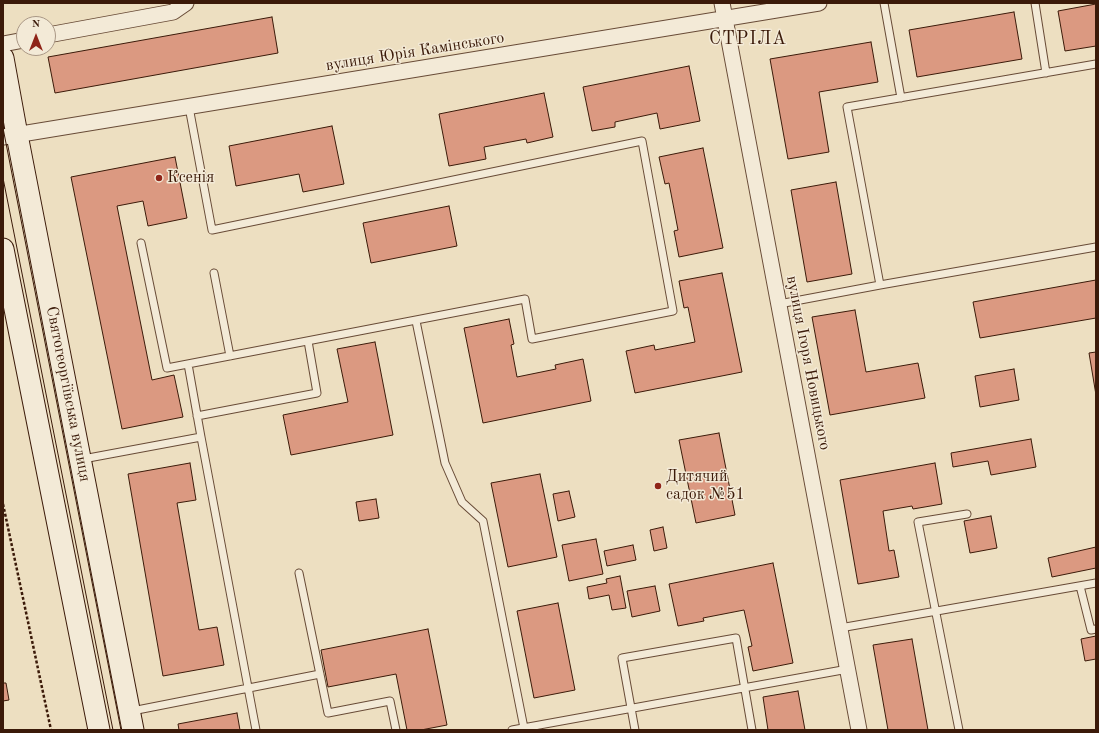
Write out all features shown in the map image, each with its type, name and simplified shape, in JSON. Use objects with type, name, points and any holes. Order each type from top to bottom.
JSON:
[{"type":"main road","name":"Святогеоргіївська вулиця","points":[[3,58],[10,136],[80,460],[132,721]]},
{"type":"main road","points":[[3,249],[99,730]]},
{"type":"street","points":[[56,34],[173,12],[186,3]]},
{"type":"street","name":"вулиця Ігоря Новицького","points":[[722,3],[859,730]]},
{"type":"street","name":"вулиця Юрія Камінського","points":[[10,136],[819,3]]},
{"type":"street","points":[[3,44],[16,42]]},
{"type":"lane","points":[[884,3],[901,98]]},
{"type":"lane","points":[[1035,3],[1046,73]]},
{"type":"lane","points":[[880,284],[848,107],[1096,64]]},
{"type":"lane","points":[[141,243],[167,368],[525,299],[532,339],[673,311],[642,141],[212,230],[189,107]]},
{"type":"lane","points":[[779,304],[880,284],[1096,247]]},
{"type":"lane","points":[[214,273],[230,356]]},
{"type":"lane","points":[[416,321],[445,463],[462,502],[483,521],[524,728]]},
{"type":"lane","points":[[197,416],[317,393],[308,341]]},
{"type":"lane","points":[[188,364],[256,730]]},
{"type":"lane","points":[[80,460],[201,437]]},
{"type":"lane","points":[[959,730],[918,522],[967,514]]},
{"type":"lane","points":[[299,572],[328,713],[390,701],[396,730]]},
{"type":"lane","points":[[840,628],[1096,583]]},
{"type":"lane","points":[[1080,586],[1091,630],[1096,629]]},
{"type":"lane","points":[[635,730],[622,658],[736,638],[752,730]]},
{"type":"lane","points":[[512,730],[848,669]]},
{"type":"lane","points":[[132,721],[248,688],[320,674]]},
{"type":"path","points":[[3,504],[51,730]]},
{"type":"building","points":[[1096,4],[1096,46],[1065,51],[1058,11]]},
{"type":"building","points":[[1014,12],[1022,59],[917,77],[909,30]]},
{"type":"building","points":[[272,17],[278,53],[55,93],[48,57]]},
{"type":"building","points":[[871,42],[878,82],[819,92],[829,152],[788,159],[770,59]]},
{"type":"building","points":[[689,66],[700,121],[660,129],[657,113],[615,122],[615,127],[592,131],[583,87]]},
{"type":"building","points":[[544,93],[553,137],[527,143],[526,139],[484,147],[486,159],[449,166],[439,114]]},
{"type":"building","points":[[332,126],[344,184],[303,192],[299,174],[236,186],[229,146]]},
{"type":"building","points":[[703,148],[723,248],[679,257],[674,231],[678,230],[669,183],[665,184],[659,157]]},
{"type":"building","points":[[175,157],[187,218],[148,226],[143,201],[117,206],[152,380],[174,375],[183,417],[122,429],[71,177]]},
{"type":"building","points":[[836,182],[852,274],[807,282],[791,190]]},
{"type":"building","points":[[449,206],[457,246],[371,263],[363,223]]},
{"type":"building","points":[[722,273],[742,372],[635,393],[626,351],[654,345],[655,350],[695,342],[688,307],[684,308],[679,281]]},
{"type":"building","points":[[1096,280],[1096,318],[980,338],[973,302]]},
{"type":"building","points":[[855,310],[866,372],[918,363],[925,398],[830,415],[812,317]]},
{"type":"building","points":[[509,319],[514,344],[511,345],[517,377],[556,369],[555,365],[583,359],[591,401],[483,423],[464,328]]},
{"type":"building","points":[[375,342],[393,435],[291,455],[283,415],[348,402],[337,349]]},
{"type":"building","points":[[1096,352],[1096,395],[1089,353]]},
{"type":"building","points":[[1014,369],[1019,400],[980,407],[975,376]]},
{"type":"building","points":[[719,433],[735,515],[696,523],[679,440]]},
{"type":"building","points":[[1031,439],[1036,467],[991,475],[988,461],[953,467],[951,453]]},
{"type":"building","points":[[190,463],[196,500],[177,503],[199,630],[217,627],[224,665],[163,676],[128,474]]},
{"type":"building","points":[[935,463],[942,504],[913,509],[912,506],[883,511],[889,551],[894,550],[899,577],[858,584],[840,480]]},
{"type":"building","points":[[540,474],[557,557],[508,567],[491,483]]},
{"type":"building","points":[[569,491],[575,517],[558,521],[553,494]]},
{"type":"building","points":[[376,499],[379,518],[359,521],[356,502]]},
{"type":"building","points":[[991,516],[997,548],[970,553],[964,521]]},
{"type":"building","points":[[663,527],[667,548],[654,551],[650,530]]},
{"type":"building","points":[[596,539],[603,574],[569,581],[562,545]]},
{"type":"building","points":[[633,545],[636,560],[607,566],[604,551]]},
{"type":"building","points":[[1096,547],[1096,568],[1052,577],[1048,558]]},
{"type":"building","points":[[773,563],[793,663],[753,671],[748,647],[752,646],[744,610],[703,618],[704,621],[678,626],[669,584]]},
{"type":"building","points":[[620,576],[626,608],[612,610],[609,595],[589,599],[587,587],[607,583],[606,579]]},
{"type":"building","points":[[655,586],[660,611],[632,617],[627,591]]},
{"type":"building","points":[[558,603],[575,690],[534,698],[517,611]]},
{"type":"building","points":[[428,629],[447,725],[421,730],[407,730],[396,674],[328,687],[321,650]]},
{"type":"building","points":[[1096,636],[1096,659],[1085,661],[1081,639]]},
{"type":"building","points":[[912,639],[928,730],[888,730],[873,645]]},
{"type":"building","points":[[3,683],[6,683],[9,700],[3,701]]},
{"type":"building","points":[[798,691],[805,730],[768,730],[763,697]]},
{"type":"building","points":[[237,713],[240,730],[179,730],[178,724]]},
{"type":"tram line","points":[[3,128],[121,730]]},
{"type":"tram line","points":[[3,178],[113,730]]},
{"type":"place","name":"Ксенія","points":[[159,178]]},
{"type":"place","name":"Дитячий садок №51","points":[[658,486]]},
{"type":"district","name":"СТРІЛА","points":[[748,39]]}]
